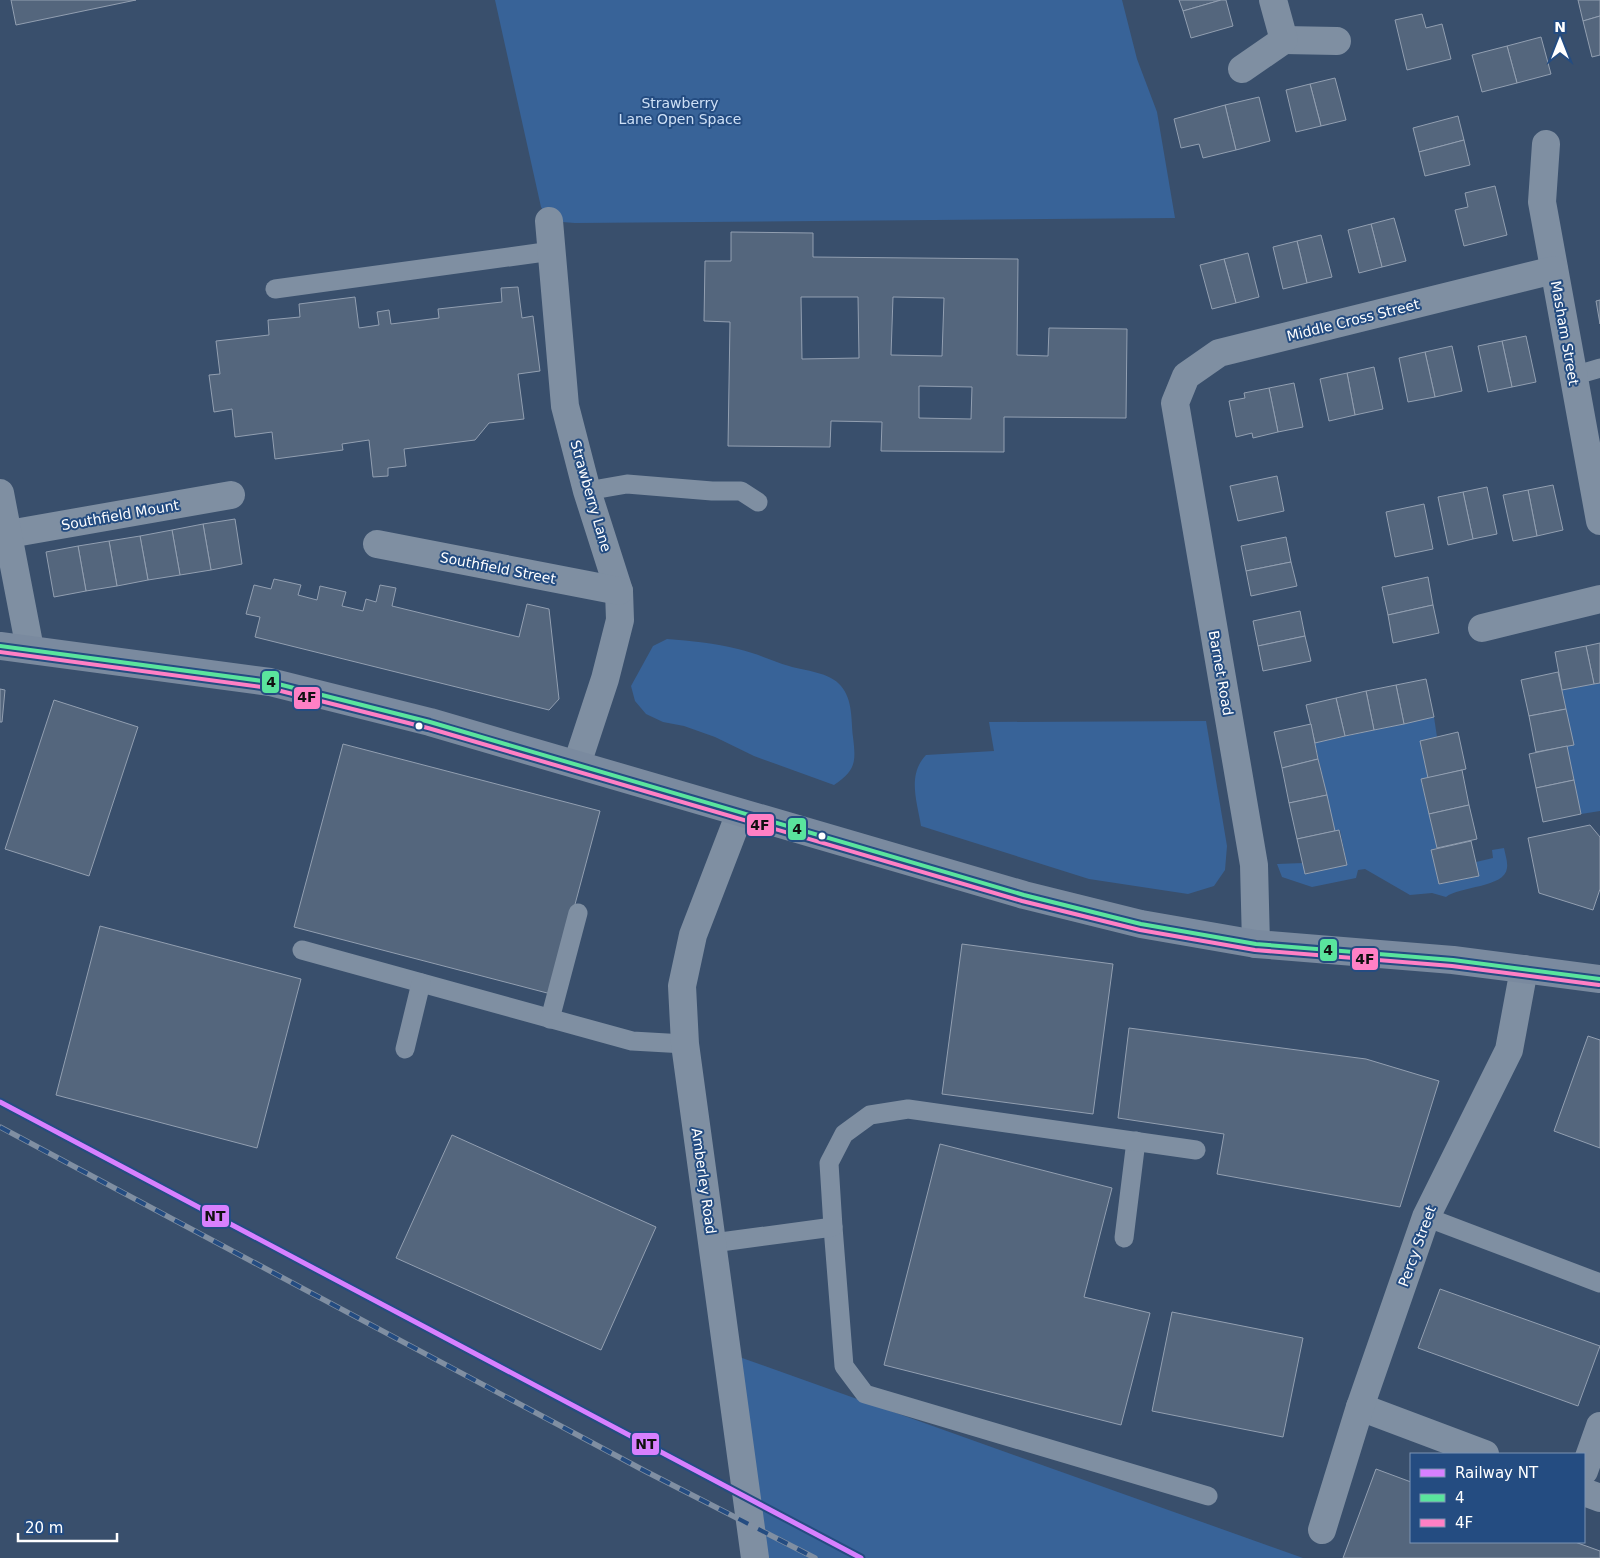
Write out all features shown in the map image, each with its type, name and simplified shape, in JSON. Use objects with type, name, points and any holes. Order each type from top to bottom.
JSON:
[{"type":"main road","points":[[0,646],[270,682],[430,722],[1024,895],[1141,924],[1256,944],[1453,960],[1600,979]]},
{"type":"street","points":[[1274,0],[1284,40]]},
{"type":"street","points":[[1242,69],[1284,40],[1337,41]]},
{"type":"street","name":"Masham Street","points":[[1546,144],[1542,202],[1572,376],[1600,521]]},
{"type":"street","name":"Strawberry Lane","points":[[549,221],[565,406],[587,491],[619,591],[620,620],[605,679],[577,764]]},
{"type":"street","name":"Middle Cross Street","points":[[1175,403],[1186,376],[1219,352],[1554,270]]},
{"type":"street","name":"Barnet Road","points":[[1175,403],[1254,865],[1256,944]]},
{"type":"street","points":[[0,493],[30,649]]},
{"type":"street","name":"Southfield Mount","points":[[9,534],[231,495]]},
{"type":"street","name":"Southfield Street","points":[[377,544],[619,591]]},
{"type":"street","points":[[1482,628],[1600,599]]},
{"type":"street","name":"Amberley Road","points":[[740,812],[693,935],[682,986],[685,1044],[755,1558]]},
{"type":"street","name":"Percy Street","points":[[1322,1530],[1360,1407],[1426,1217],[1509,1050],[1524,969]]},
{"type":"street","points":[[1360,1407],[1482,1453]]},
{"type":"street","points":[[1585,1468],[1600,1426]]},
{"type":"street","points":[[1585,1492],[1600,1498]]},
{"type":"lane","points":[[275,289],[552,251]]},
{"type":"lane","points":[[1572,376],[1600,368]]},
{"type":"lane","points":[[587,491],[627,484],[712,491],[741,491],[758,502]]},
{"type":"lane","points":[[550,1019],[578,913]]},
{"type":"lane","points":[[302,950],[632,1041],[685,1044]]},
{"type":"lane","points":[[405,1049],[421,983]]},
{"type":"lane","points":[[1196,1150],[908,1109],[870,1115],[844,1134],[829,1163],[844,1366],[865,1394],[1208,1496]]},
{"type":"lane","points":[[1124,1238],[1136,1142]]},
{"type":"lane","points":[[1426,1217],[1600,1283]]},
{"type":"lane","points":[[713,1243],[833,1227]]},
{"type":"green space","name":"Strawberry Lane Open Space","points":[[495,0],[1122,0],[1137,59],[1157,112],[1175,218],[575,223],[549,221],[541,207]]},
{"type":"green space","points":[[667,639],[694,641],[738,649],[789,666],[824,675],[836,681],[848,697],[851,710],[854,759],[847,775],[834,785],[754,756],[715,737],[684,726],[663,722],[646,714],[635,701],[631,686],[653,646]]},
{"type":"green space","points":[[1600,683],[1600,811],[1581,814],[1567,746],[1573,744],[1562,690]]},
{"type":"green space","points":[[1434,717],[1437,737],[1420,741],[1428,778],[1421,780],[1437,848],[1431,850],[1439,884],[1478,876],[1476,862],[1493,858],[1492,850],[1504,848],[1507,868],[1504,875],[1490,883],[1452,893],[1446,897],[1432,893],[1410,895],[1365,869],[1358,870],[1356,878],[1312,887],[1282,877],[1277,864],[1303,863],[1306,874],[1347,865],[1340,830],[1335,831],[1315,743]]},
{"type":"green space","points":[[1206,721],[1227,846],[1225,870],[1214,886],[1188,894],[1089,879],[921,826],[915,789],[915,780],[920,763],[926,755],[994,751],[989,722]]},
{"type":"green space","points":[[728,1353],[1303,1558],[755,1558]]},
{"type":"building","points":[[11,0],[136,0],[16,25]]},
{"type":"building","points":[[1179,0],[1221,0],[1183,11]]},
{"type":"building","points":[[1226,0],[1233,26],[1191,38],[1183,11]]},
{"type":"building","points":[[1578,0],[1600,0],[1600,16],[1583,21]]},
{"type":"building","points":[[1422,14],[1426,28],[1442,24],[1451,59],[1407,70],[1395,20]]},
{"type":"building","points":[[1600,16],[1600,55],[1592,57],[1583,21]]},
{"type":"building","points":[[1541,37],[1551,74],[1517,83],[1507,46]]},
{"type":"building","points":[[1507,46],[1517,83],[1482,92],[1472,55]]},
{"type":"building","points":[[1335,78],[1346,120],[1321,126],[1310,84]]},
{"type":"building","points":[[1310,84],[1321,126],[1296,132],[1286,90]]},
{"type":"building","points":[[1259,97],[1270,141],[1236,150],[1225,105]]},
{"type":"building","points":[[1225,105],[1236,150],[1203,158],[1199,144],[1181,148],[1174,119]]},
{"type":"building","points":[[1458,116],[1464,140],[1419,152],[1413,128]]},
{"type":"building","points":[[1464,140],[1470,165],[1425,176],[1419,152]]},
{"type":"building","points":[[1495,186],[1507,235],[1464,246],[1455,210],[1468,207],[1465,193]]},
{"type":"building","points":[[1394,218],[1406,261],[1382,267],[1371,224]]},
{"type":"building","points":[[1371,224],[1382,267],[1359,273],[1348,230]]},
{"type":"building","points":[[731,232],[813,233],[813,257],[1018,259],[1017,355],[1048,356],[1049,328],[1127,329],[1126,418],[1004,417],[1004,452],[881,451],[882,422],[831,421],[830,447],[728,446],[730,322],[704,321],[705,261],[731,261]],"holes":[[[801,297],[858,297],[859,358],[802,359]],[[893,297],[944,298],[942,356],[891,355]],[[919,386],[972,387],[971,419],[919,418]]]},
{"type":"building","points":[[1321,235],[1332,277],[1307,283],[1297,241]]},
{"type":"building","points":[[1297,241],[1307,283],[1283,289],[1273,247]]},
{"type":"building","points":[[1248,253],[1259,297],[1236,303],[1224,259]]},
{"type":"building","points":[[1224,259],[1236,303],[1212,309],[1200,265]]},
{"type":"building","points":[[518,287],[522,318],[533,316],[540,371],[518,374],[524,419],[489,423],[475,440],[404,449],[406,466],[388,468],[388,476],[373,477],[369,440],[342,444],[343,450],[275,459],[272,432],[235,437],[232,409],[214,412],[209,375],[220,374],[216,341],[269,335],[268,320],[300,317],[299,304],[355,297],[359,328],[379,325],[377,312],[389,310],[391,324],[439,318],[438,309],[502,302],[501,288]]},
{"type":"building","points":[[1600,300],[1600,324],[1596,301]]},
{"type":"building","points":[[1526,336],[1536,382],[1512,387],[1502,341]]},
{"type":"building","points":[[1502,341],[1512,387],[1488,392],[1478,346]]},
{"type":"building","points":[[1452,346],[1462,391],[1435,397],[1425,352]]},
{"type":"building","points":[[1425,352],[1435,397],[1408,402],[1399,358]]},
{"type":"building","points":[[1374,367],[1383,409],[1355,415],[1347,373]]},
{"type":"building","points":[[1347,373],[1355,415],[1329,421],[1320,379]]},
{"type":"building","points":[[1294,383],[1303,427],[1278,432],[1269,388]]},
{"type":"building","points":[[1269,388],[1278,432],[1253,438],[1252,433],[1236,437],[1229,401],[1245,398],[1244,393]]},
{"type":"building","points":[[1277,476],[1284,511],[1238,521],[1230,486]]},
{"type":"building","points":[[1553,485],[1563,530],[1537,536],[1528,490]]},
{"type":"building","points":[[1487,487],[1497,534],[1473,539],[1463,492]]},
{"type":"building","points":[[1528,490],[1537,536],[1513,541],[1503,495]]},
{"type":"building","points":[[1463,492],[1473,539],[1448,545],[1438,497]]},
{"type":"building","points":[[1424,504],[1433,549],[1395,557],[1386,512]]},
{"type":"building","points":[[235,519],[242,564],[211,570],[203,524]]},
{"type":"building","points":[[203,524],[211,570],[180,575],[172,530]]},
{"type":"building","points":[[172,530],[180,575],[148,580],[140,536]]},
{"type":"building","points":[[140,536],[148,580],[117,586],[109,541]]},
{"type":"building","points":[[1286,537],[1291,562],[1246,571],[1241,546]]},
{"type":"building","points":[[109,541],[117,586],[86,591],[78,546]]},
{"type":"building","points":[[78,546],[86,591],[54,597],[46,552]]},
{"type":"building","points":[[1291,562],[1297,586],[1251,596],[1246,571]]},
{"type":"building","points":[[1428,577],[1433,605],[1388,615],[1382,587]]},
{"type":"building","points":[[274,579],[301,585],[298,595],[317,600],[320,586],[346,592],[342,606],[363,611],[366,599],[376,602],[380,585],[396,588],[392,606],[519,637],[527,604],[549,609],[559,699],[549,710],[255,637],[260,617],[246,614],[254,585],[271,589]]},
{"type":"building","points":[[1433,605],[1439,633],[1393,643],[1388,615]]},
{"type":"building","points":[[1300,611],[1305,636],[1258,646],[1253,621]]},
{"type":"building","points":[[1305,636],[1311,661],[1263,671],[1258,646]]},
{"type":"building","points":[[1600,643],[1600,683],[1594,684],[1586,646]]},
{"type":"building","points":[[1586,646],[1594,684],[1562,690],[1555,652]]},
{"type":"building","points":[[1558,672],[1566,709],[1529,716],[1521,680]]},
{"type":"building","points":[[1426,679],[1434,717],[1404,724],[1396,685]]},
{"type":"building","points":[[1396,685],[1404,724],[1374,730],[1366,691]]},
{"type":"building","points":[[0,689],[5,690],[2,722],[0,722]]},
{"type":"building","points":[[1366,691],[1374,730],[1345,736],[1336,698]]},
{"type":"building","points":[[1336,698],[1345,736],[1315,743],[1306,705]]},
{"type":"building","points":[[54,700],[138,727],[89,876],[5,849]]},
{"type":"building","points":[[1566,709],[1574,745],[1536,752],[1529,716]]},
{"type":"building","points":[[1311,724],[1318,759],[1282,768],[1274,732]]},
{"type":"building","points":[[1458,732],[1466,769],[1428,778],[1420,741]]},
{"type":"building","points":[[343,744],[600,811],[551,994],[294,927]]},
{"type":"building","points":[[1567,746],[1574,780],[1536,788],[1529,754]]},
{"type":"building","points":[[1318,759],[1327,795],[1289,803],[1282,768]]},
{"type":"building","points":[[1462,770],[1469,805],[1429,814],[1421,779]]},
{"type":"building","points":[[1574,780],[1581,814],[1543,822],[1536,788]]},
{"type":"building","points":[[1327,795],[1335,831],[1297,839],[1289,803]]},
{"type":"building","points":[[1469,805],[1477,839],[1437,848],[1429,814]]},
{"type":"building","points":[[1590,825],[1600,837],[1600,889],[1593,910],[1539,893],[1528,838]]},
{"type":"building","points":[[1339,830],[1347,865],[1305,874],[1297,839]]},
{"type":"building","points":[[1471,841],[1479,876],[1439,884],[1431,850]]},
{"type":"building","points":[[100,926],[301,979],[257,1148],[56,1095]]},
{"type":"building","points":[[962,944],[1113,964],[1093,1114],[942,1094]]},
{"type":"building","points":[[1129,1028],[1366,1059],[1439,1081],[1400,1207],[1217,1174],[1224,1134],[1118,1118]]},
{"type":"building","points":[[1588,1036],[1600,1040],[1600,1148],[1554,1131]]},
{"type":"building","points":[[452,1135],[656,1227],[601,1350],[396,1258]]},
{"type":"building","points":[[940,1144],[1112,1188],[1084,1297],[1150,1313],[1121,1425],[884,1365]]},
{"type":"building","points":[[1440,1289],[1600,1346],[1578,1406],[1418,1348]]},
{"type":"building","points":[[1172,1312],[1303,1338],[1283,1437],[1152,1411]]},
{"type":"building","points":[[1376,1469],[1410,1482],[1410,1543],[1578,1543],[1600,1551],[1600,1558],[1343,1558]]},
{"type":"railway","points":[[0,1127],[645,1471],[815,1558]]},
{"type":"rail line","name":"NT","points":[[0,1102],[861,1558]]},
{"type":"transit line","name":"4","points":[[0,646],[270,682],[430,722],[1024,895],[1141,924],[1256,944],[1453,960],[1600,979]]},
{"type":"transit line","name":"4F","points":[[0,652],[269,688],[428,728],[1022,901],[1140,930],[1255,950],[1452,966],[1599,985]]}]
